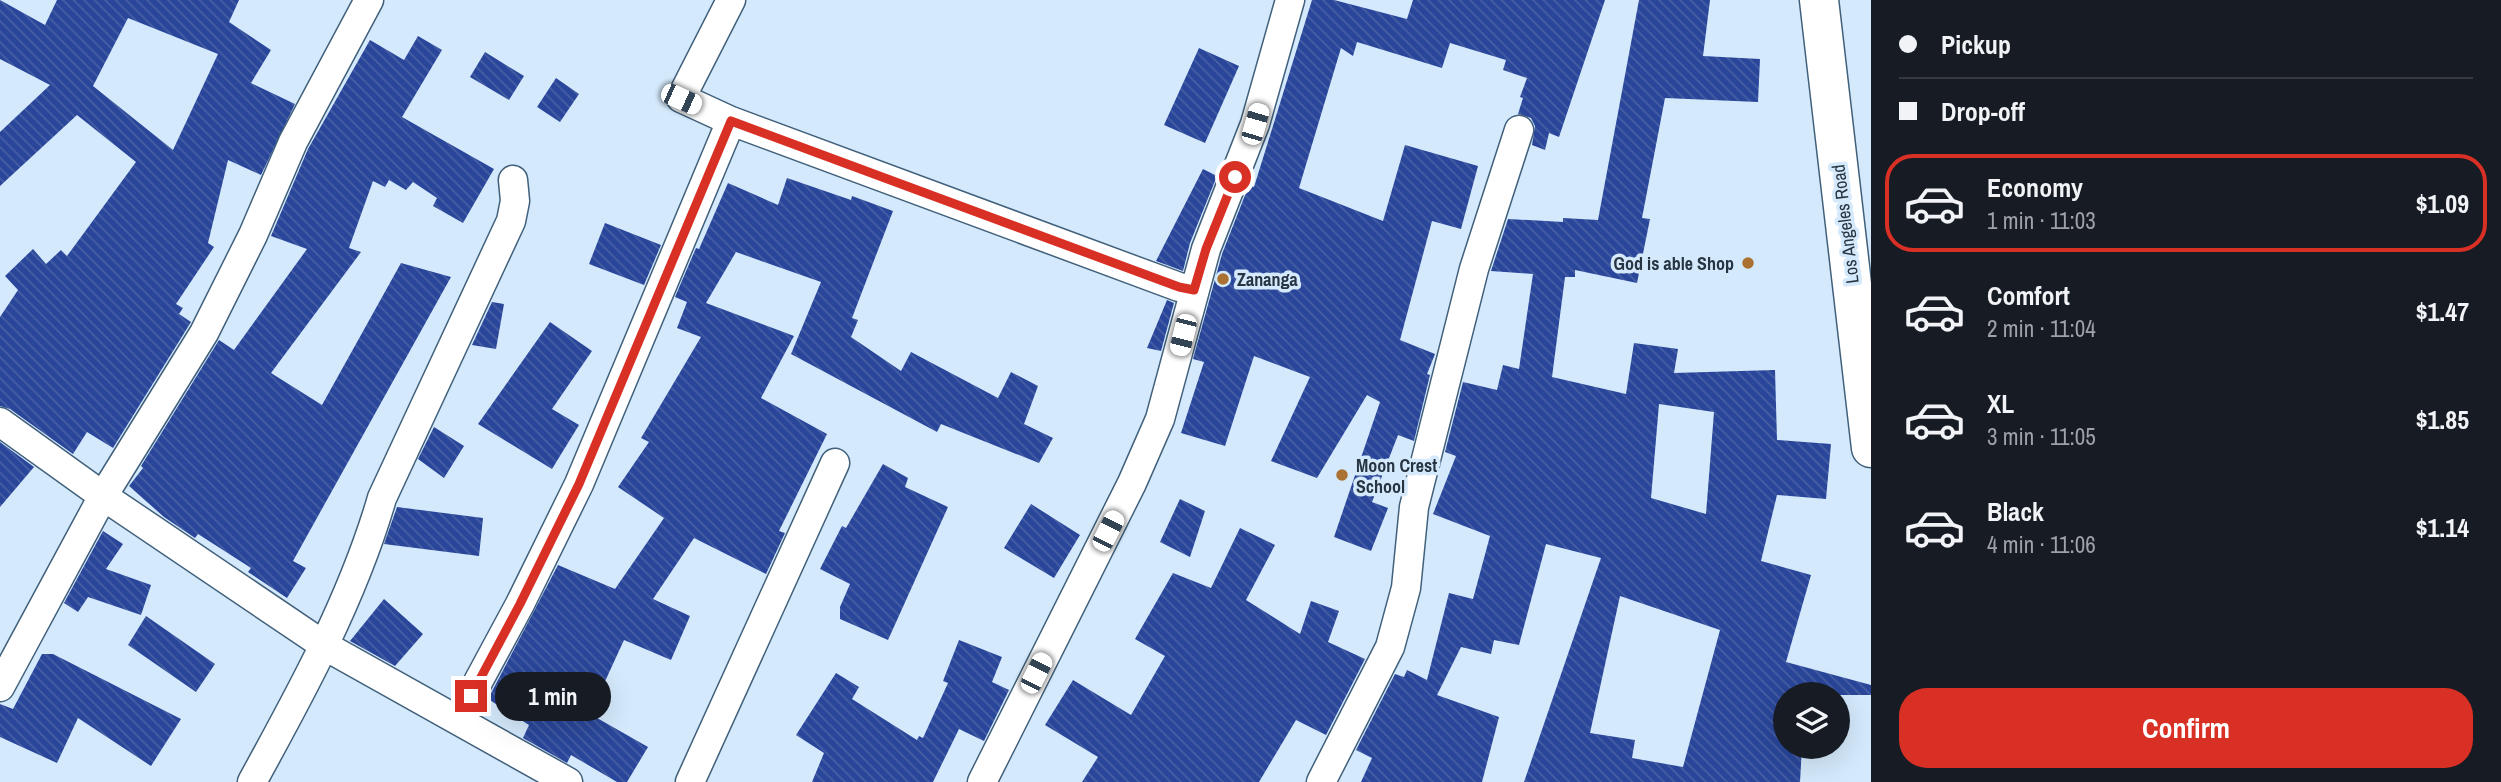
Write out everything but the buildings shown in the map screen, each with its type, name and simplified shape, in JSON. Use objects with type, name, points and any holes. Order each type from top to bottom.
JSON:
[{"type":"main road","name":"Los Angeles Road","points":[[1819,0],[1871,448]]},
{"type":"street","points":[[0,687],[103,496],[204,333],[253,235],[293,142],[369,0]]},
{"type":"street","points":[[731,0],[681,99],[731,121],[1179,287],[1194,290]]},
{"type":"street","points":[[982,782],[1132,483],[1160,419],[1206,249],[1255,124],[1290,0]]},
{"type":"street","points":[[458,719],[520,604],[579,484],[731,121]]},
{"type":"street","points":[[1321,782],[1390,647],[1406,588],[1414,508],[1474,269],[1518,130]]},
{"type":"street","points":[[252,782],[325,646],[372,533],[382,498],[511,221],[515,201],[513,180]]},
{"type":"street","points":[[0,422],[103,496],[325,646],[568,782]]},
{"type":"street","points":[[690,782],[835,463]]},
{"type":"place","name":"God is able Shop","points":[[1748,263]]},
{"type":"place","name":"Zananga","points":[[1223,279]]},
{"type":"place","name":"Moon Crest School","points":[[1342,475]]},
{"type":"route","points":[[471,696],[579,484],[731,121],[1179,287],[1194,290],[1206,249],[1235,177]]}]
